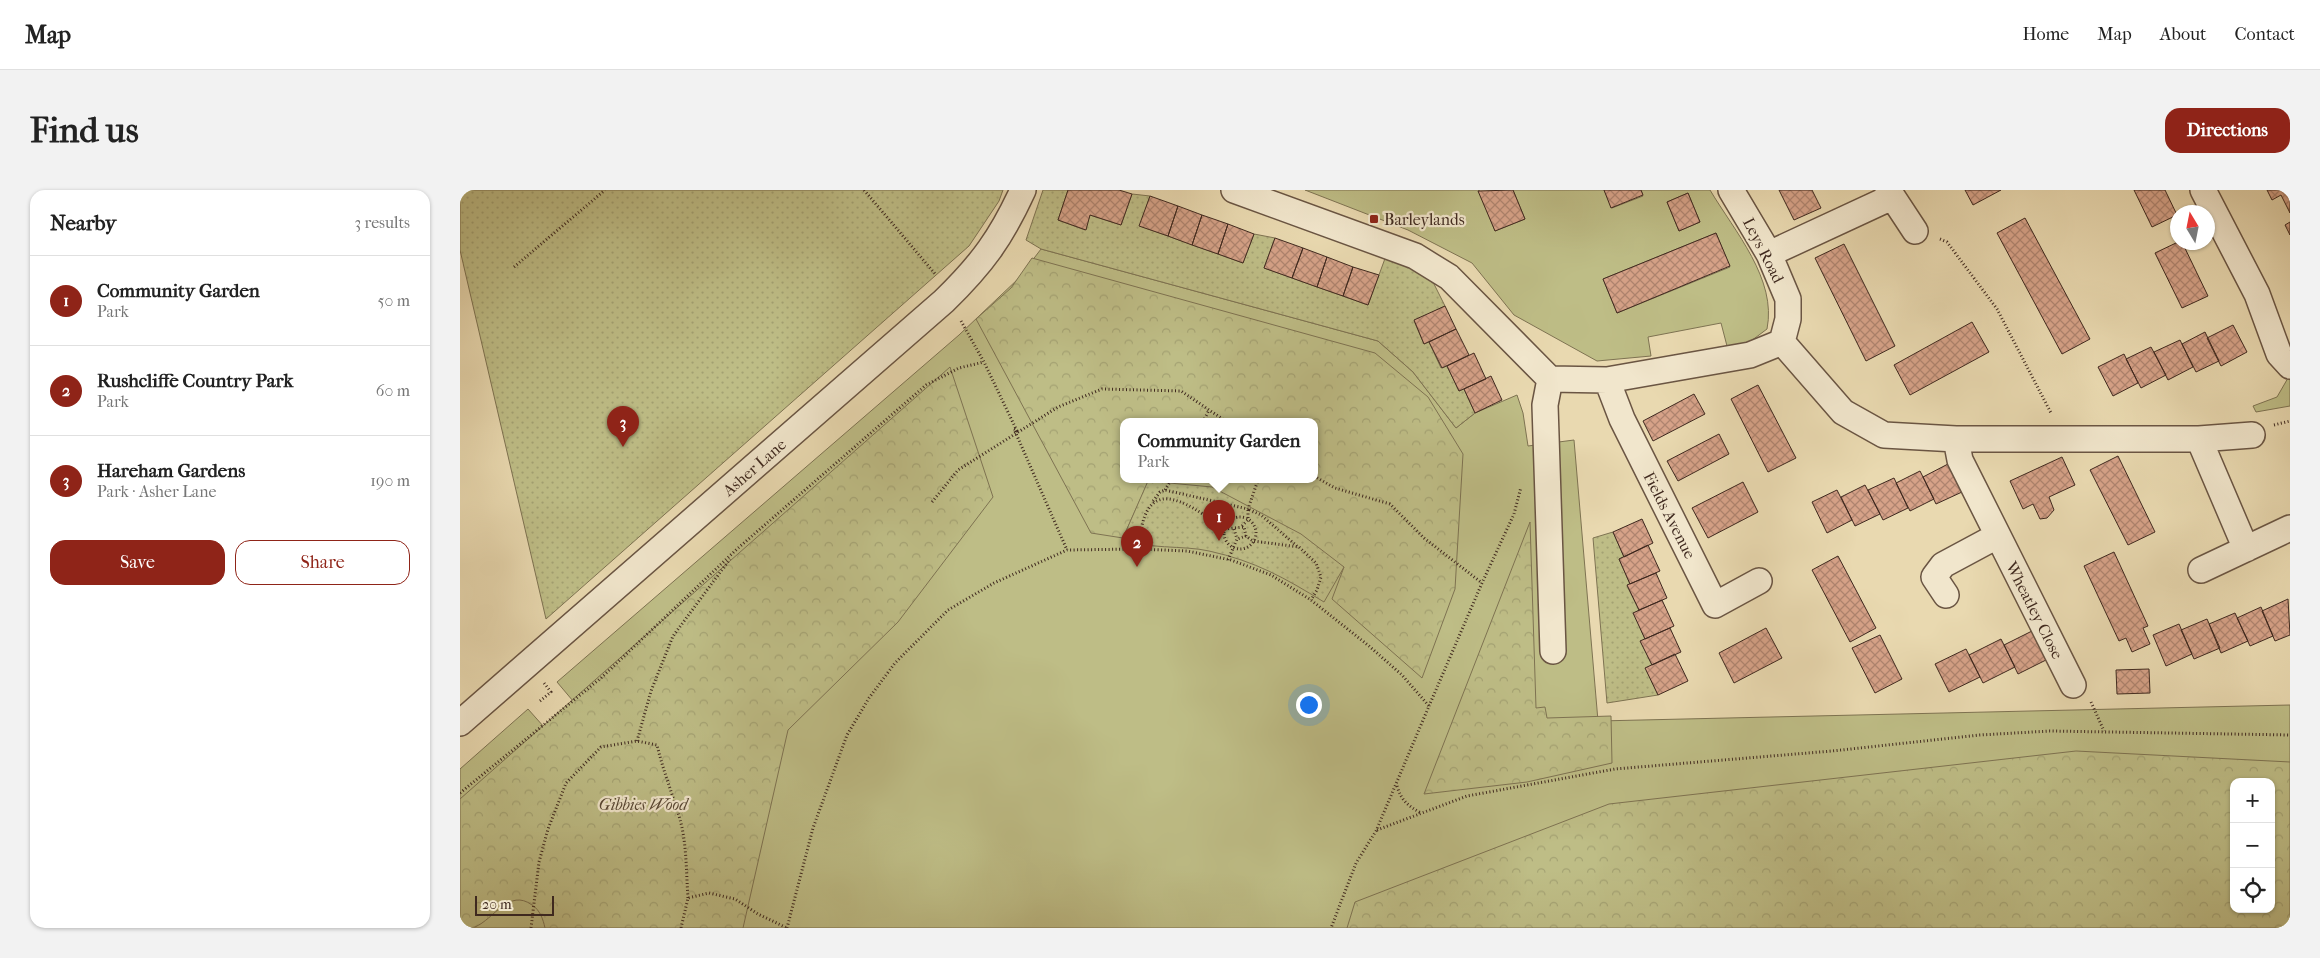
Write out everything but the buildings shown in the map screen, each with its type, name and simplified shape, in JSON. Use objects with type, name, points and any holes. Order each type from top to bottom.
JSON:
[{"type":"street","name":"Asher Lane","points":[[460,723],[948,298],[982,262],[1012,216],[1023,190]]},
{"type":"street","name":"Leys Road","points":[[1731,190],[1769,254],[1788,299],[1788,320],[1782,342]]},
{"type":"street","points":[[2203,190],[2257,294],[2278,354],[2290,366]]},
{"type":"street","points":[[1242,191],[1415,256],[1449,277],[1550,379],[1607,380],[1750,355],[1782,342],[1843,412],[1884,435],[1956,439],[2199,438],[2252,435]]},
{"type":"street","points":[[1769,254],[1890,193],[1914,231]]},
{"type":"street","points":[[1550,379],[1545,405],[1553,651]]},
{"type":"street","name":"Fields Avenue","points":[[1607,380],[1622,419],[1715,605],[1759,581]]},
{"type":"street","points":[[2199,438],[2246,549]]},
{"type":"street","name":"Wheatley Close","points":[[1956,439],[1960,460],[2073,685]]},
{"type":"street","points":[[2201,570],[2290,528]]},
{"type":"street","points":[[1946,595],[1934,577],[1943,565],[1997,536]]},
{"type":"path","points":[[514,267],[605,190]]},
{"type":"path","points":[[864,190],[948,298],[984,362],[1017,431]]},
{"type":"path","points":[[1914,231],[1947,242],[1996,309],[2057,423],[2059,439]]},
{"type":"path","points":[[460,793],[601,678],[737,549],[926,385],[959,368],[984,362]]},
{"type":"path","points":[[932,502],[958,470],[1017,431],[1058,407],[1102,389],[1181,391],[1221,418]]},
{"type":"path","points":[[1205,418],[1209,410]]},
{"type":"path","points":[[1017,431],[1014,429],[1067,550]]},
{"type":"path","points":[[1318,478],[1335,488],[1390,504],[1424,538],[1482,583]]},
{"type":"path","points":[[1139,549],[1146,512],[1160,492],[1165,490],[1169,483]]},
{"type":"path","points":[[1153,501],[1161,499],[1187,505],[1224,529],[1234,529],[1242,526],[1248,520],[1248,509],[1257,483]]},
{"type":"path","points":[[1331,928],[1356,863],[1376,830],[1482,583],[1514,514],[1521,486]]},
{"type":"path","points":[[1165,490],[1248,509],[1261,514],[1316,563],[1321,577],[1317,590],[1311,600]]},
{"type":"path","points":[[1241,517],[1248,520],[1255,529],[1253,541],[1243,548],[1234,548],[1224,537],[1224,529],[1233,519],[1241,517]]},
{"type":"path","points":[[1242,526],[1246,536],[1253,541],[1299,547]]},
{"type":"path","points":[[1230,560],[1228,561],[1237,539],[1234,529]]},
{"type":"path","points":[[1237,539],[1246,536]]},
{"type":"path","points":[[636,741],[651,691],[673,636],[737,549]]},
{"type":"path","points":[[688,898],[709,893],[735,899],[758,914],[787,928],[813,828],[847,734],[868,698],[896,663],[948,610],[994,583],[1067,550],[1139,549],[1187,552],[1230,560],[1271,575],[1311,600],[1402,675],[1430,706]]},
{"type":"path","points":[[1376,830],[1467,796],[1615,768],[1832,751],[1980,735],[2104,731],[2290,735]]},
{"type":"path","points":[[531,928],[539,862],[548,829],[566,783],[601,747],[636,741],[657,746],[668,789],[679,818],[686,857],[688,898],[681,928]]},
{"type":"path","points":[[1396,785],[1400,796],[1407,805],[1422,813]]},
{"type":"green space","points":[[460,190],[1003,190],[999,201],[969,246],[546,619],[460,250]]},
{"type":"green space","points":[[1043,190],[1068,190],[1058,220],[1085,230],[1090,215],[1121,225],[1132,194],[1150,196],[1140,226],[1243,263],[1254,234],[1275,238],[1264,268],[1368,305],[1387,253],[1432,280],[1445,306],[1414,321],[1424,344],[1429,342],[1441,368],[1447,366],[1459,391],[1464,389],[1475,413],[1456,428],[1413,372],[1378,341],[1041,249],[1026,240]]},
{"type":"green space","points":[[1305,190],[1479,190],[1495,231],[1525,219],[1513,190],[1604,190],[1612,208],[1643,196],[1641,190],[1710,190],[1742,239],[1760,274],[1766,292],[1768,310],[1767,329],[1747,344],[1727,346],[1721,323],[1648,337],[1651,356],[1597,361],[1514,315],[1472,263],[1408,230]],"holes":[[[1688,193],[1700,222],[1679,231],[1667,202]],[[1716,233],[1730,267],[1617,313],[1603,279]]]},
{"type":"green space","points":[[1041,249],[1378,341],[1413,372],[1456,428],[1475,413],[1517,395],[1523,413],[1528,446],[1574,440],[1598,721],[2290,705],[2290,928],[460,928],[460,769],[528,709],[544,727],[573,701],[557,682],[959,335],[1019,278]]},
{"type":"green space","points":[[1032,258],[1375,353],[1428,397],[1463,454],[1455,589],[1422,678],[1332,599],[1344,567],[1150,483],[1318,483],[1318,418],[1120,418],[1120,483],[1148,483],[1123,538],[1091,533],[976,319],[1011,288]]},
{"type":"green space","name":"Gibbies Wood","points":[[950,367],[993,497],[898,622],[788,730],[743,928],[545,928],[541,915],[535,907],[524,901],[516,900],[509,902],[475,927],[460,928],[460,799]]},
{"type":"green space","points":[[2288,378],[2290,379],[2290,406],[2256,412],[2253,406],[2277,397]]},
{"type":"green space","points":[[1147,483],[1212,487],[1301,534],[1344,567],[1324,602],[1283,578],[1255,565],[1226,555],[1199,549],[1153,546],[1132,542],[1123,538]]},
{"type":"green space","points":[[1530,522],[1536,708],[1545,707],[1547,718],[1611,716],[1612,763],[1527,782],[1424,794]]},
{"type":"green space","points":[[1613,532],[1624,557],[1619,559],[1630,584],[1627,586],[1639,610],[1634,613],[1645,639],[1641,642],[1652,665],[1646,668],[1658,695],[1607,703],[1593,538]]},
{"type":"green space","points":[[2076,751],[2290,762],[2290,928],[1347,928],[1355,902],[1609,804]]},
{"type":"place","name":"Barleylands","points":[[1374,219]]},
{"type":"place","name":"Hareham Gardens","points":[[623,447]]},
{"type":"place","name":"Community Garden","points":[[1219,541]]},
{"type":"place","name":"Rushcliffe Country Park","points":[[1137,567]]}]
